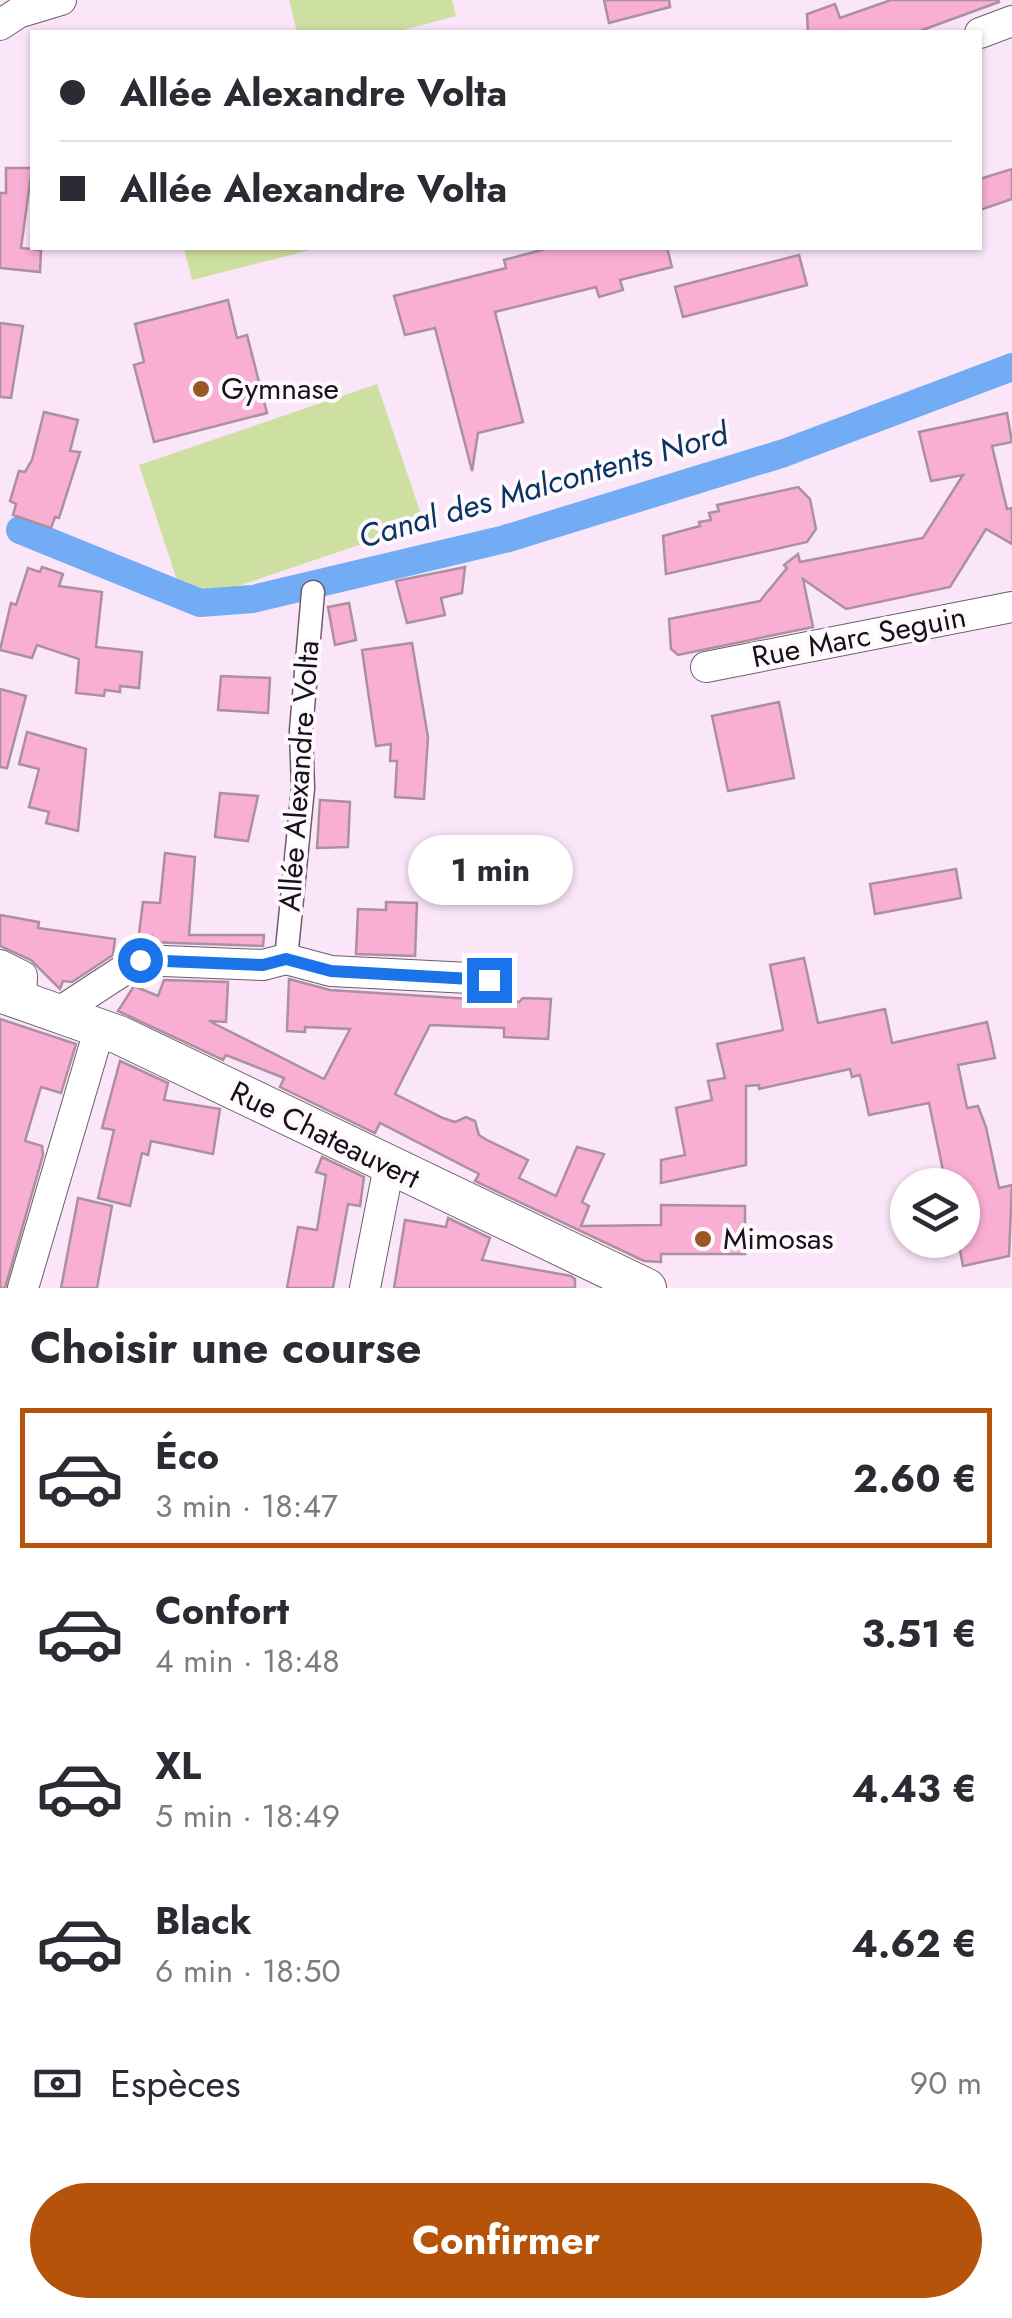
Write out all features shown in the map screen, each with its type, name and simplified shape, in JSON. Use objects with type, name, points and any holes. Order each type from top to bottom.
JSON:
[{"type":"street","points":[[0,25],[18,13],[61,0]]},
{"type":"street","points":[[982,32],[1012,22]]},
{"type":"street","name":"Allée Alexandre Volta","points":[[286,959],[303,788],[301,730],[312,592]]},
{"type":"street","name":"Rue Marc Seguin","points":[[706,666],[1012,607]]},
{"type":"street","points":[[58,1014],[140,960],[263,965],[286,959],[331,971],[489,980]]},
{"type":"street","points":[[0,965],[22,976],[10,996]]},
{"type":"street","name":"Rue Chateauvert","points":[[10,996],[100,1027],[647,1288]]},
{"type":"street","points":[[22,1288],[100,1027]]},
{"type":"street","points":[[366,1288],[389,1166]]},
{"type":"green space","points":[[289,0],[452,0],[456,16],[404,30],[296,30]]},
{"type":"green space","points":[[184,250],[310,250],[192,280]]},
{"type":"green space","points":[[377,384],[424,523],[185,604],[139,465]]},
{"type":"building","points":[[604,0],[669,0],[670,7],[609,23]]},
{"type":"building","points":[[891,0],[999,2],[922,30],[808,30],[807,14],[835,4],[840,18]]},
{"type":"building","points":[[6,168],[30,168],[21,248],[41,250],[40,272],[0,268],[0,193],[6,193]]},
{"type":"building","points":[[1012,169],[1012,199],[982,209],[982,178]]},
{"type":"building","points":[[542,250],[668,250],[672,267],[620,280],[623,290],[599,297],[596,287],[495,312],[523,422],[478,433],[472,471],[435,328],[405,335],[394,296],[506,268],[504,260]]},
{"type":"building","points":[[799,255],[807,285],[683,317],[675,287]]},
{"type":"building","name":"Gymnase","points":[[228,300],[237,338],[247,335],[267,413],[154,442],[134,365],[144,362],[135,324]]},
{"type":"building","points":[[0,323],[23,326],[11,398],[0,397]]},
{"type":"building","points":[[44,412],[78,420],[70,451],[80,452],[59,518],[55,517],[51,528],[13,515],[16,504],[10,501],[19,471],[25,472],[32,460]]},
{"type":"building","points":[[1007,413],[1012,442],[992,446],[1007,509],[1012,508],[1012,544],[986,529],[950,587],[846,609],[803,579],[813,627],[678,655],[671,649],[669,619],[760,601],[787,568],[784,565],[798,554],[800,562],[923,538],[963,475],[931,481],[919,432]]},
{"type":"building","points":[[798,487],[810,499],[816,529],[807,542],[666,574],[663,536],[711,520],[709,513],[719,511],[717,505]]},
{"type":"building","points":[[42,567],[63,574],[59,586],[102,592],[96,647],[142,652],[139,688],[120,686],[120,692],[105,690],[104,696],[76,693],[79,659],[37,645],[32,658],[0,650],[11,603],[16,605],[28,568],[40,572]]},
{"type":"building","points":[[465,567],[462,593],[441,598],[445,615],[407,623],[396,581]]},
{"type":"building","points":[[349,603],[356,640],[335,645],[328,607]]},
{"type":"building","points":[[412,643],[428,737],[424,799],[395,797],[397,761],[390,761],[391,744],[376,746],[362,650]]},
{"type":"building","points":[[221,676],[270,678],[268,713],[218,710]]},
{"type":"building","points":[[0,689],[26,696],[7,768],[0,767]]},
{"type":"building","points":[[779,702],[794,778],[728,791],[712,716]]},
{"type":"building","points":[[27,732],[86,749],[78,831],[46,823],[49,812],[29,807],[39,769],[19,764]]},
{"type":"building","points":[[220,793],[258,796],[248,841],[215,837]]},
{"type":"building","points":[[320,800],[350,802],[348,847],[317,848]]},
{"type":"building","points":[[165,853],[195,857],[189,935],[264,935],[263,946],[148,942],[151,936],[138,941],[143,902],[160,903]]},
{"type":"building","points":[[956,869],[961,898],[875,914],[870,884]]},
{"type":"building","points":[[386,902],[417,903],[415,956],[356,954],[358,909],[386,910]]},
{"type":"building","points":[[0,915],[39,922],[38,928],[115,939],[113,955],[72,982],[63,981],[60,989],[31,960],[0,946]]},
{"type":"building","points":[[804,958],[818,1023],[885,1009],[892,1043],[987,1022],[995,1058],[958,1065],[967,1108],[978,1106],[986,1127],[999,1188],[1012,1185],[1009,1256],[963,1266],[961,1258],[980,1258],[980,1168],[942,1168],[929,1103],[869,1115],[860,1075],[852,1077],[850,1069],[759,1089],[759,1085],[746,1086],[746,1165],[661,1183],[661,1160],[685,1155],[676,1108],[712,1100],[708,1081],[725,1078],[717,1044],[783,1030],[770,965]]},
{"type":"building","points":[[289,979],[330,990],[519,1002],[523,998],[551,999],[548,1039],[504,1037],[504,1028],[430,1025],[395,1094],[443,1118],[455,1122],[466,1117],[475,1121],[479,1135],[528,1160],[519,1178],[556,1196],[577,1147],[604,1154],[582,1202],[589,1206],[581,1226],[661,1225],[661,1205],[745,1206],[745,1254],[661,1254],[661,1262],[644,1261],[475,1181],[479,1174],[380,1123],[375,1133],[280,1087],[284,1078],[226,1055],[223,1060],[118,1011],[134,986],[158,996],[164,980],[228,982],[226,1022],[209,1021],[324,1079],[350,1029],[305,1027],[305,1032],[287,1031]]},
{"type":"building","points":[[0,1019],[76,1044],[61,1093],[41,1087],[25,1141],[42,1146],[43,1155],[5,1288],[0,1288]]},
{"type":"building","points":[[120,1061],[168,1083],[164,1100],[220,1109],[213,1154],[151,1141],[148,1155],[142,1153],[130,1206],[98,1198],[114,1130],[102,1128]]},
{"type":"building","points":[[322,1157],[364,1177],[360,1206],[348,1204],[333,1288],[287,1288],[298,1227],[317,1230],[326,1175],[316,1172]]},
{"type":"building","points":[[78,1198],[112,1206],[97,1288],[61,1288]]},
{"type":"building","points":[[448,1218],[490,1238],[482,1260],[571,1276],[575,1288],[394,1288],[405,1220],[446,1227]]},
{"type":"waterway","name":"Canal des Malcontents Nord","points":[[20,530],[200,603],[253,599],[505,539],[784,453],[1012,367]]},
{"type":"place","name":"Gymnase","points":[[201,389]]},
{"type":"place","name":"Mimosas","points":[[703,1239]]},
{"type":"route","points":[[140,960],[263,965],[286,959],[331,971],[489,980]]}]
